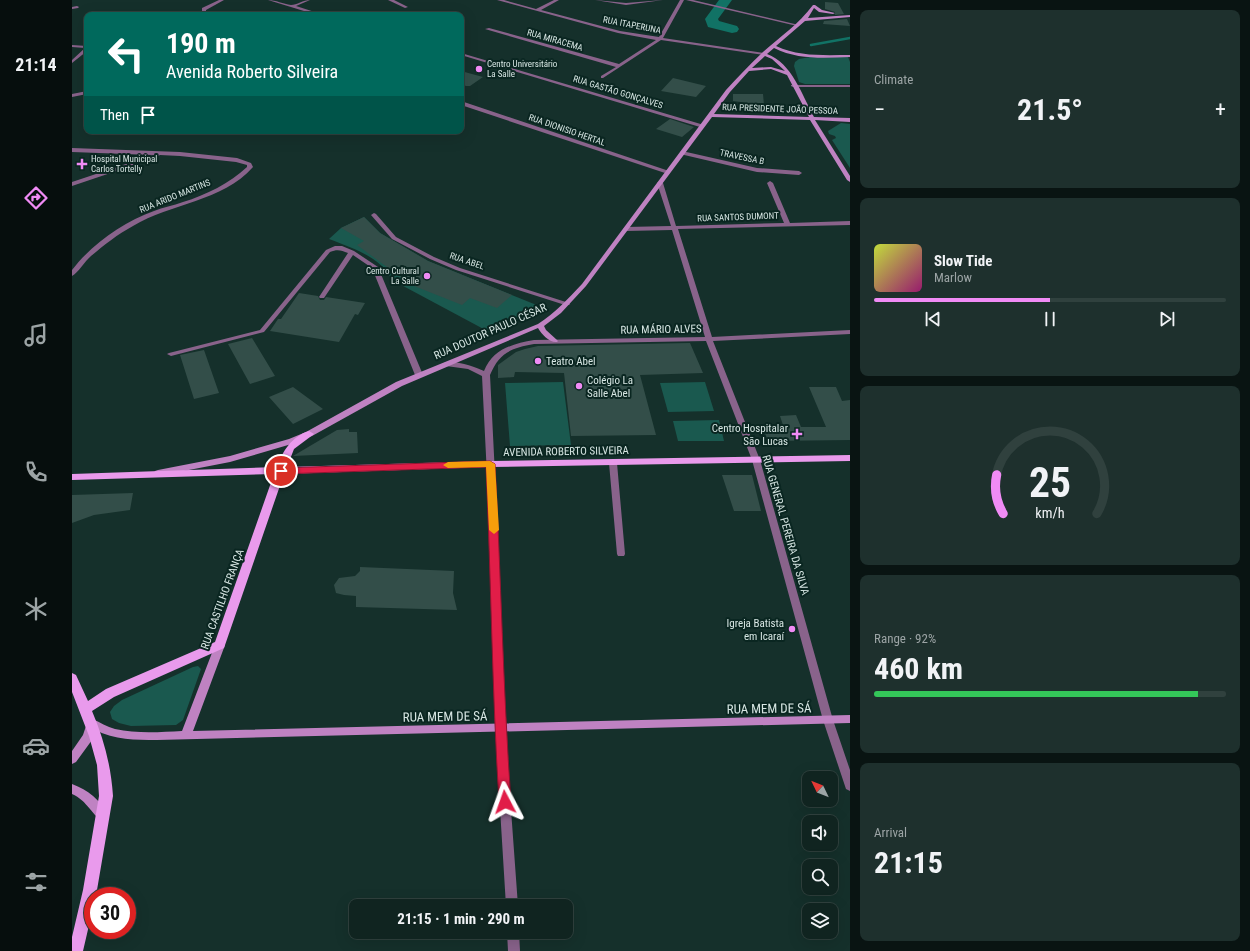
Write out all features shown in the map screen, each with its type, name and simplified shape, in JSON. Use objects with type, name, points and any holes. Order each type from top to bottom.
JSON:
[{"type":"main road","points":[[813,0],[814,6],[821,11],[850,15]]},
{"type":"main road","name":"RUA DOUTOR PAULO CÉSAR","points":[[73,477],[152,474],[230,459],[292,441],[309,434],[399,384],[540,325],[558,313],[584,286],[731,87],[764,54],[804,20],[814,6]]},
{"type":"main road","points":[[804,20],[850,15]]},
{"type":"main road","points":[[773,46],[784,52],[804,56],[850,56]]},
{"type":"main road","points":[[764,54],[774,58],[786,68],[794,86],[812,118],[850,180]]},
{"type":"main road","points":[[793,59],[804,56]]},
{"type":"main road","points":[[786,68],[788,63]]},
{"type":"main road","points":[[748,70],[765,68],[776,69],[788,74]]},
{"type":"main road","name":"RUA PRESIDENTE JOÃO PESSOA","points":[[710,115],[850,120]]},
{"type":"main road","points":[[540,325],[543,331],[555,341]]},
{"type":"main road","name":"RUA CASTILHO FRANÇA","points":[[186,735],[220,645],[281,471],[291,447],[309,434]]},
{"type":"main road","name":"AVENIDA ROBERTO SILVEIRA","points":[[152,474],[490,464],[850,458]]},
{"type":"main road","points":[[86,709],[110,693],[220,645]]},
{"type":"main road","points":[[72,678],[92,723],[101,753],[107,783],[103,816],[90,890],[76,951]]},
{"type":"main road","name":"RUA MEM DE SÁ","points":[[92,723],[106,731],[119,735],[186,735],[850,719]]},
{"type":"main road","points":[[72,759],[88,737],[92,723]]},
{"type":"main road","points":[[72,789],[80,791],[87,796],[103,816]]},
{"type":"street","points":[[204,12],[204,9],[222,0]]},
{"type":"street","points":[[270,0],[312,12]]},
{"type":"street","points":[[293,6],[308,0]]},
{"type":"street","points":[[390,0],[406,7]]},
{"type":"street","name":"RUA ITAPERUNA","points":[[499,0],[608,29],[660,39],[764,54]]},
{"type":"street","points":[[537,10],[557,0]]},
{"type":"street","points":[[598,0],[625,2],[661,0]]},
{"type":"street","points":[[603,77],[660,39],[682,0]]},
{"type":"street","points":[[688,0],[797,26]]},
{"type":"street","points":[[72,8],[77,7]]},
{"type":"street","name":"RUA MIRACEMA","points":[[488,29],[619,66]]},
{"type":"street","points":[[72,46],[84,48]]},
{"type":"street","points":[[72,62],[84,51]]},
{"type":"street","name":"RUA GASTÃO GONÇALVES","points":[[464,55],[702,126]]},
{"type":"street","points":[[794,86],[850,86]]},
{"type":"street","points":[[72,96],[84,93]]},
{"type":"street","name":"RUA DIONISIO HERTAL","points":[[464,104],[668,172]]},
{"type":"street","points":[[72,150],[158,154]]},
{"type":"street","points":[[130,153],[133,163]]},
{"type":"street","name":"TRAVESSA B","points":[[682,153],[757,170],[799,173]]},
{"type":"street","points":[[72,184],[158,154]]},
{"type":"street","name":"RUA ARIDO MARTINS","points":[[72,274],[91,252],[135,222],[153,213],[187,203],[204,196],[234,180],[250,167],[249,164],[237,160],[158,154]]},
{"type":"street","name":"RUA GENERAL PEREIRA DA SILVA","points":[[660,183],[709,339],[756,460],[828,720],[850,786]]},
{"type":"street","points":[[770,183],[788,224]]},
{"type":"street","name":"RUA ABEL","points":[[374,215],[394,238],[432,258],[458,269],[567,304]]},
{"type":"street","name":"RUA SANTOS DUMONT","points":[[626,229],[850,223]]},
{"type":"street","points":[[171,354],[262,331],[328,251],[335,248],[352,252],[375,267],[419,375]]},
{"type":"street","points":[[322,296],[352,252]]},
{"type":"street","name":"RUA MÁRIO ALVES","points":[[486,375],[494,358],[502,351],[525,344],[555,341],[709,339],[850,332]]},
{"type":"street","points":[[446,364],[470,367],[486,375],[495,555],[500,727],[512,899]]},
{"type":"street","points":[[613,463],[621,554]]},
{"type":"street","points":[[513,939],[514,951]]},
{"type":"green space","points":[[810,57],[848,57],[850,62],[850,84],[805,84],[799,82],[794,66],[795,62],[799,59]]},
{"type":"green space","points":[[841,123],[850,124],[850,168],[832,140],[836,138],[835,136],[829,134],[828,131]]},
{"type":"green space","name":"Centro Cultural La Salle","points":[[364,217],[380,233],[428,261],[544,308],[491,333],[392,280],[380,265],[365,254],[329,239],[341,228]]},
{"type":"green space","points":[[563,382],[571,445],[510,446],[505,383]]},
{"type":"green space","points":[[705,382],[714,411],[668,412],[660,383]]},
{"type":"green space","points":[[719,420],[724,441],[678,441],[673,421]]},
{"type":"green space","points":[[198,666],[201,669],[183,720],[176,725],[131,726],[119,723],[112,719],[110,712],[114,706],[122,700]]},
{"type":"building","points":[[825,2],[838,3],[844,14],[835,15],[835,12],[825,9]]},
{"type":"building","points":[[847,19],[850,26],[823,24],[824,21]]},
{"type":"building","points":[[464,72],[483,77],[470,86],[464,85]]},
{"type":"building","points":[[673,78],[706,86],[696,97],[661,91]]},
{"type":"building","points":[[733,94],[763,94],[764,105],[733,101]]},
{"type":"building","points":[[670,119],[694,127],[682,137],[656,129]]},
{"type":"building","name":"Centro Cultural La Salle","points":[[364,217],[380,233],[428,261],[512,295],[497,308],[470,298],[462,305],[404,282],[406,281],[357,245],[364,241],[341,228]]},
{"type":"building","points":[[299,293],[318,296],[320,300],[324,300],[326,297],[365,303],[358,315],[355,314],[339,342],[270,331],[278,319],[281,319]]},
{"type":"building","points":[[252,338],[275,376],[250,384],[228,344]]},
{"type":"building","name":"Colégio La Salle Abel","points":[[690,343],[703,373],[640,375],[656,435],[571,436],[564,373],[515,372],[514,377],[498,378],[498,365],[516,352],[538,346]]},
{"type":"building","points":[[204,350],[219,393],[194,399],[180,355]]},
{"type":"building","points":[[293,387],[323,409],[293,424],[269,397]]},
{"type":"building","points":[[809,387],[836,387],[842,401],[850,400],[850,440],[768,441],[763,428],[784,428],[780,416],[796,415],[801,427],[826,427]]},
{"type":"building","points":[[349,429],[349,432],[357,432],[358,453],[293,456],[337,430]]},
{"type":"building","points":[[722,475],[752,475],[761,511],[734,511]]},
{"type":"building","points":[[133,493],[130,510],[94,515],[72,523],[72,495]]},
{"type":"building","points":[[360,567],[454,571],[453,593],[457,610],[356,607],[356,596],[336,593],[334,585],[339,578],[355,576],[360,571]]},
{"type":"waterway","points":[[726,0],[711,19],[713,24],[732,29]]},
{"type":"waterway","points":[[811,45],[850,38]]},
{"type":"slow traffic","points":[[448,465],[490,464],[494,530]]},
{"type":"place","name":"Centro Universitário La Salle","points":[[479,69]]},
{"type":"place","name":"Hospital Municipal Carlos Tortelly","points":[[82,164]]},
{"type":"place","name":"Centro Cultural La Salle","points":[[427,276]]},
{"type":"place","name":"Teatro Abel","points":[[538,361]]},
{"type":"place","name":"Colégio La Salle Abel","points":[[579,386]]},
{"type":"place","name":"Centro Hospitalar São Lucas","points":[[797,434]]},
{"type":"place","name":"Igreja Batista em Icaraí","points":[[792,629]]},
{"type":"route","points":[[281,471],[490,464],[495,555],[500,727],[505,802]]}]
